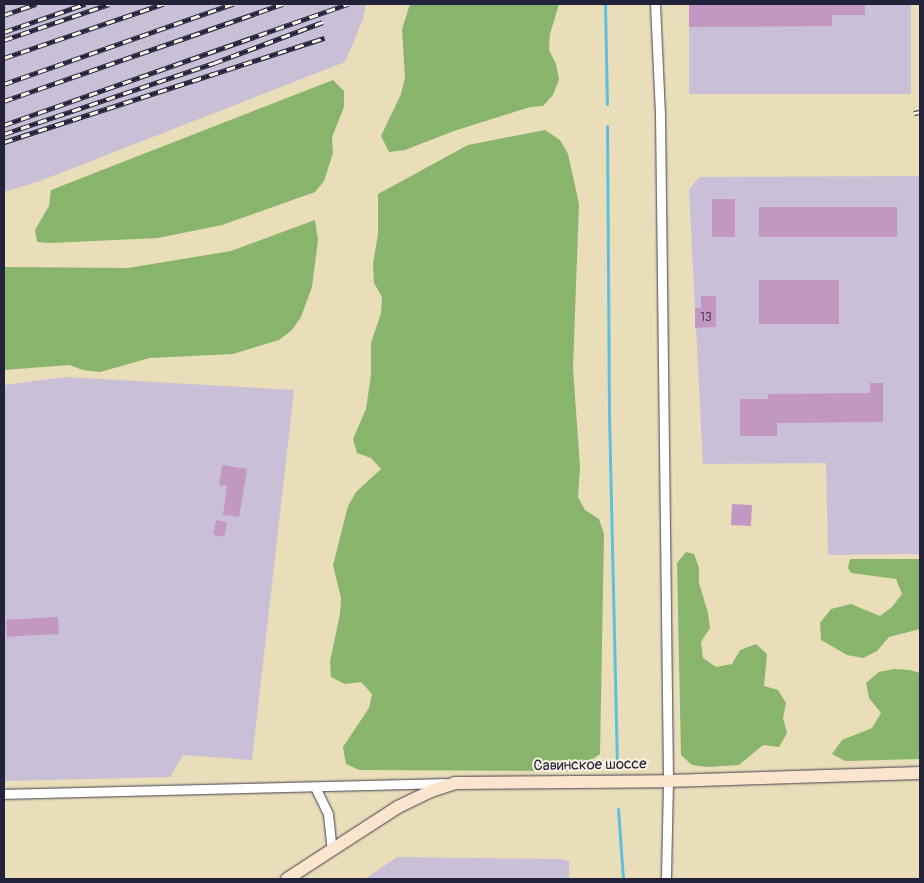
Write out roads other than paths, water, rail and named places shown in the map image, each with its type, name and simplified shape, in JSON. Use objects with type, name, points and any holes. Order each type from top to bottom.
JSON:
[{"type":"street","points":[[655,4],[660,114],[668,781],[666,879]]},
{"type":"street","name":"Савинское шоссе","points":[[287,879],[398,807],[431,791],[455,783],[668,781],[920,773]]},
{"type":"street","points":[[4,794],[455,783]]},
{"type":"street","points":[[315,787],[328,814],[332,850]]},
{"type":"waterway","points":[[605,4],[607,104]]},
{"type":"waterway","points":[[607,126],[609,414],[617,761]]},
{"type":"waterway","points":[[618,809],[623,879]]},
{"type":"railway","points":[[4,15],[36,4]]},
{"type":"railway","points":[[4,32],[85,4]]},
{"type":"railway","points":[[4,40],[109,4]]},
{"type":"railway","points":[[4,58],[163,4]]},
{"type":"railway","points":[[4,84],[233,4]]},
{"type":"railway","points":[[4,101],[283,4]]},
{"type":"railway","points":[[4,125],[348,4]]},
{"type":"railway","points":[[4,134],[214,63],[323,22]]},
{"type":"railway","points":[[4,142],[325,38]]},
{"type":"railway","points":[[914,113],[920,112]]}]
